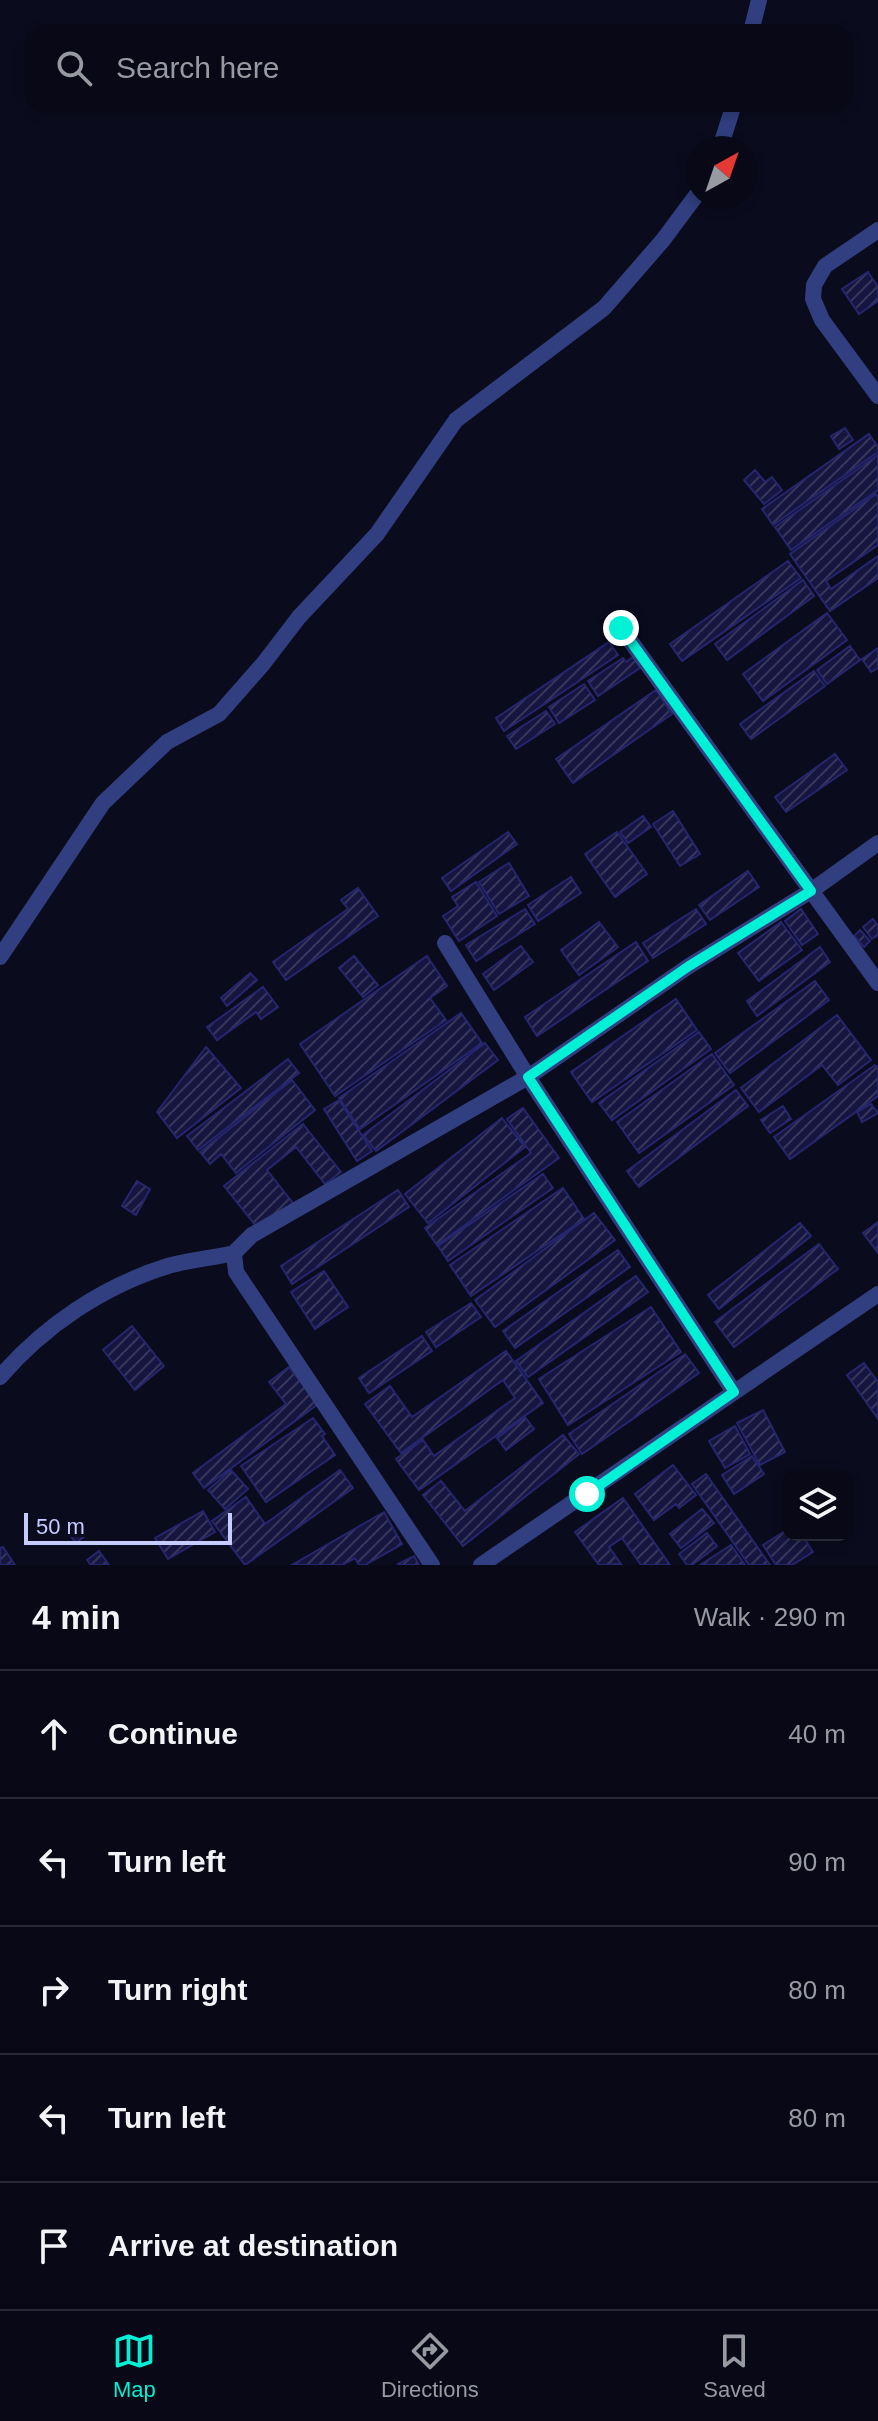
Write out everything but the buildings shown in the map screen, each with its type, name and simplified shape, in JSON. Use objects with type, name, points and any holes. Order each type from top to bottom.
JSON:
[{"type":"street","points":[[753,24],[759,0]]},
{"type":"street","points":[[724,136],[731,112]]},
{"type":"street","points":[[0,957],[103,803],[167,742],[219,714],[299,617],[377,534],[456,420],[604,308],[687,208]]},
{"type":"street","points":[[878,230],[825,266],[814,285],[813,299],[822,320],[878,396]]},
{"type":"street","points":[[621,628],[878,983]]},
{"type":"street","points":[[0,1377],[19,1355],[49,1330],[107,1290],[169,1266],[234,1253],[252,1235],[528,1077],[689,966],[811,891],[878,843]]},
{"type":"street","points":[[445,943],[528,1077],[734,1392]]},
{"type":"street","points":[[234,1253],[236,1272],[432,1565]]},
{"type":"street","points":[[481,1565],[878,1294]]},
{"type":"route","points":[[587,1494],[734,1392],[528,1077],[689,966],[811,891],[621,628]]}]
